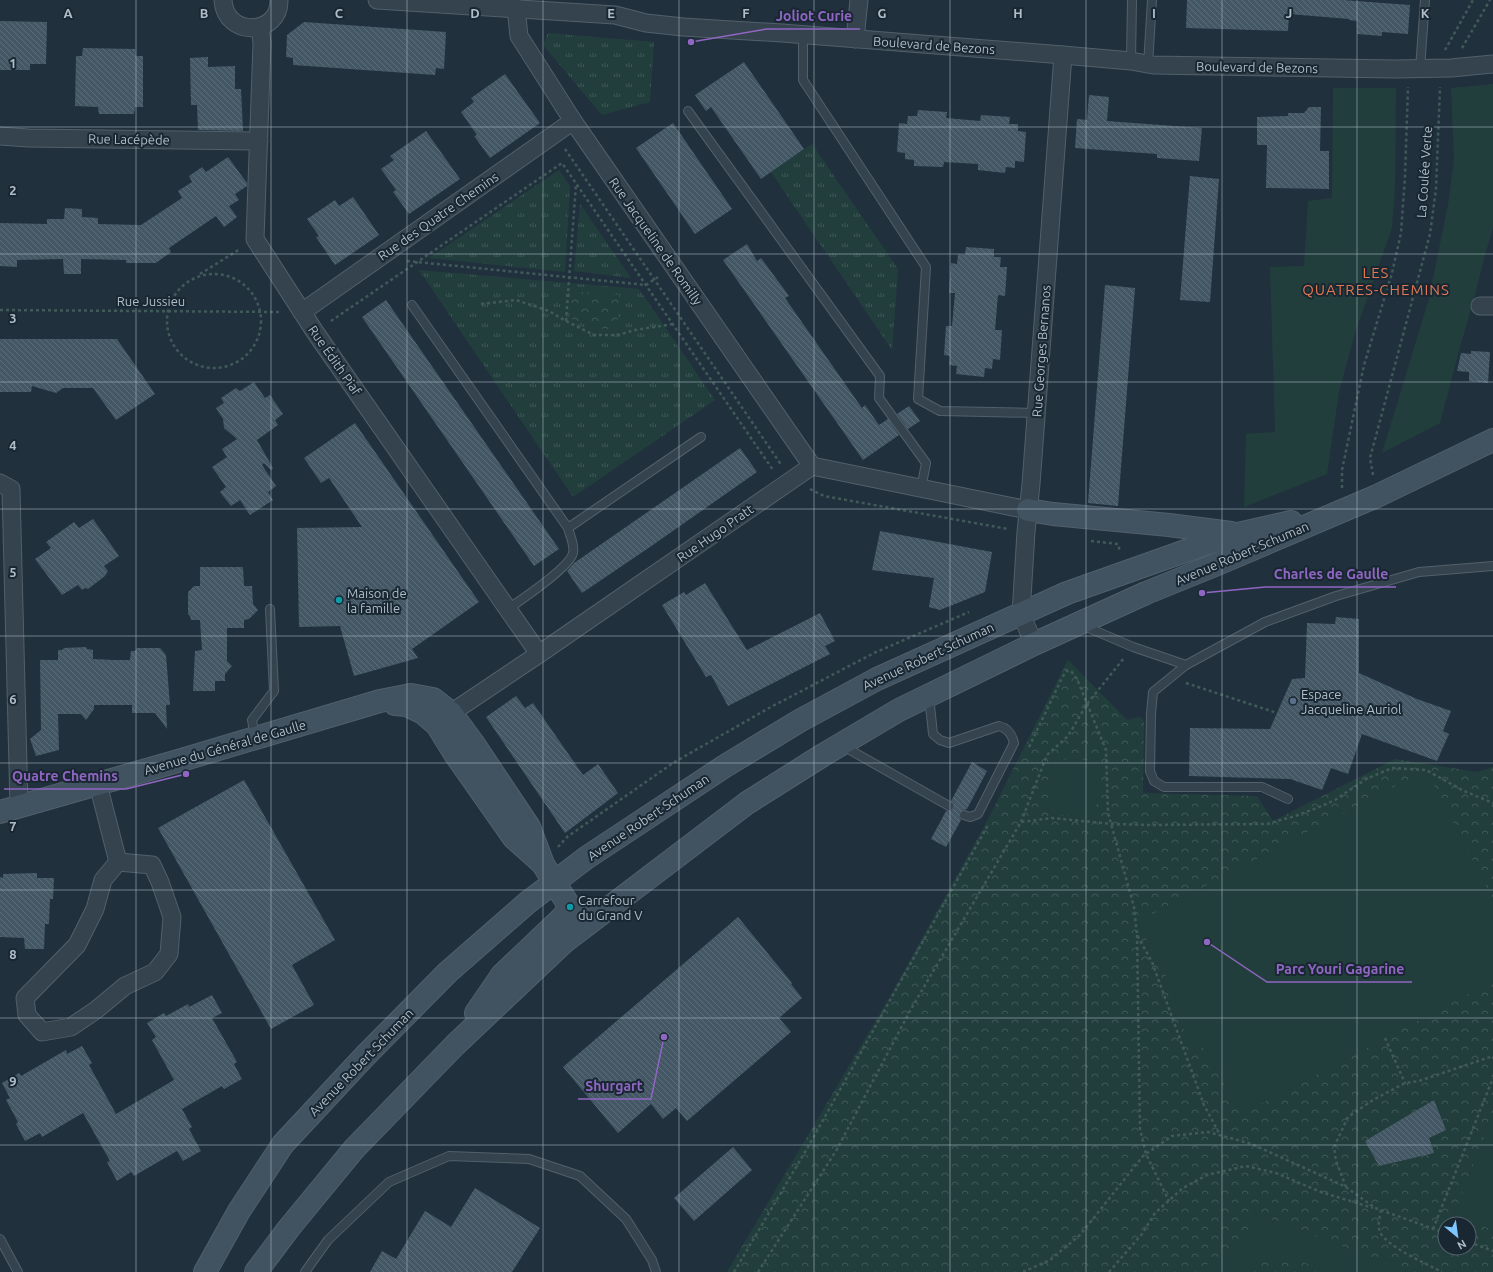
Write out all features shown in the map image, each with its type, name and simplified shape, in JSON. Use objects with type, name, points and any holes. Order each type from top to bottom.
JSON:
[{"type":"main road","name":"Avenue Robert Schuman","points":[[256,1272],[289,1228],[354,1149],[455,1045],[564,942],[747,803],[840,745],[899,710],[929,695],[1078,623],[1340,510],[1376,496],[1493,440]]},
{"type":"main road","points":[[1028,510],[1238,534]]},
{"type":"main road","name":"Avenue Robert Schuman","points":[[205,1272],[239,1211],[283,1144],[365,1056],[448,972],[527,903],[586,858],[718,770],[801,720],[877,679],[1067,593],[1238,534],[1340,510]]},
{"type":"main road","name":"Avenue du Général de Gaulle","points":[[10,809],[380,701],[411,695],[433,699],[444,719],[473,743],[529,827],[543,864],[554,882]]},
{"type":"main road","points":[[554,882],[570,907],[587,924]]},
{"type":"main road","points":[[455,1045],[502,974],[563,917],[570,907]]},
{"type":"street","points":[[223,0],[223,7],[233,22],[241,27],[251,28],[260,27],[267,24],[277,12],[279,0]]},
{"type":"street","name":"Boulevard de Bezons","points":[[377,0],[615,15],[646,23],[683,27],[1063,55],[1148,64],[1420,69],[1493,64]]},
{"type":"street","points":[[855,40],[859,0]]},
{"type":"street","name":"Rue Jacqueline de Romilly","points":[[516,8],[519,36],[573,121],[812,466]]},
{"type":"street","points":[[255,239],[262,43],[260,27]]},
{"type":"street","name":"Rue Georges Bernanos","points":[[1034,644],[1021,614],[1063,55]]},
{"type":"street","name":"Rue des Quatre Chemins","points":[[302,312],[573,121]]},
{"type":"street","name":"Rue Lacépède","points":[[0,136],[28,138],[259,141]]},
{"type":"street","name":"Rue Édith Piaf","points":[[255,239],[315,332],[539,654]]},
{"type":"street","points":[[812,466],[1028,510]]},
{"type":"street","name":"Rue Hugo Pratt","points":[[444,719],[812,466]]},
{"type":"street","points":[[0,483],[11,489],[10,809]]},
{"type":"street","points":[[98,784],[118,862]]},
{"type":"street","points":[[118,862],[152,865],[160,882],[172,917],[169,954],[155,972],[125,986],[96,1010],[71,1027],[42,1032],[27,1015],[25,998],[77,945],[95,909],[103,880],[118,862]]},
{"type":"lane","points":[[1130,61],[1132,0]]},
{"type":"lane","points":[[1148,64],[1152,0]]},
{"type":"lane","points":[[1420,69],[1425,0]]},
{"type":"lane","points":[[802,35],[803,80],[926,267],[918,399],[940,411],[1036,413]]},
{"type":"lane","points":[[688,111],[880,376],[879,398],[926,464],[921,489]]},
{"type":"lane","points":[[412,305],[568,528],[574,551],[572,558],[524,599],[508,609]]},
{"type":"lane","points":[[568,528],[701,437]]},
{"type":"lane","points":[[1288,799],[1262,787],[1164,787],[1154,781],[1150,771],[1153,692],[1186,665],[1265,622],[1336,596],[1419,572],[1493,566]]},
{"type":"lane","points":[[255,738],[252,720],[274,691],[270,609]]},
{"type":"lane","points":[[1078,623],[1134,647],[1186,665]]},
{"type":"lane","points":[[929,695],[934,734],[940,740],[949,743],[998,726],[1007,730],[1013,738],[1014,743],[978,814],[970,817],[964,815]]},
{"type":"lane","points":[[840,745],[949,806]]},
{"type":"lane","points":[[305,1272],[328,1240],[389,1182],[448,1156],[529,1159],[580,1176],[626,1219],[652,1260],[656,1272]]},
{"type":"lane","points":[[0,1239],[18,1272]]},
{"type":"path","points":[[1420,69],[1443,53],[1473,0]]},
{"type":"path","name":"La Coulée Verte","points":[[1376,496],[1370,458],[1430,234],[1436,189],[1439,89],[1490,0]]},
{"type":"path","name":"La Coulée Verte","points":[[1340,510],[1342,470],[1364,365],[1392,273],[1401,233],[1405,176],[1407,88],[1420,69]]},
{"type":"path","points":[[563,147],[780,463],[788,482]]},
{"type":"path","points":[[315,332],[562,163],[673,324],[788,482],[824,496],[1026,532]]},
{"type":"path","points":[[566,321],[576,183]]},
{"type":"path","points":[[198,276],[214,273],[230,276],[244,284],[254,296],[260,311],[261,326],[257,341],[248,354],[236,363],[221,368],[206,368],[191,363],[179,353],[170,341],[166,326],[167,311],[173,296],[184,283],[198,276],[255,239]]},
{"type":"path","points":[[379,258],[646,285],[674,266]]},
{"type":"path","points":[[481,304],[516,300],[549,311],[594,335],[618,335],[635,330],[673,324]]},
{"type":"path","name":"Rue Jussieu","points":[[0,310],[302,312]]},
{"type":"path","points":[[780,463],[801,450]]},
{"type":"path","points":[[1087,540],[1118,544],[1121,556]]},
{"type":"path","points":[[758,1272],[836,1151],[911,1009],[1021,822],[1047,756],[1068,736],[1087,704],[1134,647]]},
{"type":"path","points":[[1026,754],[1061,680],[1066,671],[1071,671],[1077,679],[1106,750],[1108,813],[1134,907],[1137,935],[1140,1129],[1146,1154],[1169,1201]]},
{"type":"path","points":[[1170,678],[1277,713]]},
{"type":"path","points":[[1021,822],[1052,818],[1112,824],[1267,824],[1295,816],[1329,803],[1366,780],[1392,768],[1426,770],[1464,791],[1493,802]]},
{"type":"path","points":[[734,1272],[808,1147],[989,823]]},
{"type":"path","points":[[1137,935],[1152,962],[1204,1105],[1220,1135]]},
{"type":"path","points":[[1385,1038],[1405,1083]]},
{"type":"path","points":[[1346,1187],[1336,1160],[1334,1146],[1348,1117],[1373,1100],[1405,1083],[1419,1081],[1493,1056]]},
{"type":"path","points":[[1433,1229],[1493,1078]]},
{"type":"path","points":[[1023,1272],[1050,1260],[1080,1235],[1143,1156],[1172,1136],[1208,1132],[1252,1144],[1346,1187],[1375,1208]]},
{"type":"path","points":[[1109,1272],[1142,1234],[1155,1214],[1184,1188],[1207,1175],[1246,1166],[1276,1173],[1321,1192],[1382,1210],[1437,1230]]},
{"type":"path","points":[[1382,1210],[1379,1220],[1380,1232],[1390,1244],[1442,1272]]},
{"type":"path","points":[[1477,1245],[1493,1251]]},
{"type":"green space","points":[[548,33],[654,42],[650,102],[602,115],[543,45]]},
{"type":"green space","points":[[1493,84],[1493,228],[1440,423],[1382,453],[1428,302],[1448,205],[1454,160],[1451,88]]},
{"type":"green space","points":[[1333,88],[1396,88],[1395,187],[1392,228],[1355,333],[1339,392],[1327,474],[1244,507],[1246,434],[1275,432],[1270,267],[1304,266],[1308,201],[1332,198]]},
{"type":"green space","points":[[812,144],[898,269],[892,350],[771,172]]},
{"type":"green space","points":[[559,170],[570,186],[565,272],[429,258]]},
{"type":"green space","points":[[580,204],[631,278],[574,271]]},
{"type":"green space","points":[[419,270],[639,289],[715,400],[573,497]]},
{"type":"green space","points":[[571,291],[619,295],[617,330],[594,328],[569,318]]},
{"type":"green space","points":[[1068,660],[1127,720],[1138,717],[1142,718],[1144,722],[1143,793],[1257,796],[1273,821],[1395,759],[1477,772],[1493,767],[1493,1272],[727,1272],[888,1000],[986,823]]},
{"type":"green space","points":[[1052,759],[1101,760],[1101,790],[1097,791],[1096,816],[1049,815]]},
{"type":"green space","points":[[1426,770],[1493,899],[1493,981],[1242,1114],[1202,1046],[1196,1051],[1168,1001],[1177,996],[1137,922]]},
{"type":"green space","points":[[1493,1113],[1493,1230],[1477,1224],[1477,1216],[1454,1215]]},
{"type":"green space","points":[[1254,1213],[1410,1272],[1335,1272],[1298,1261],[1271,1260],[1238,1272],[1198,1272],[1215,1258],[1242,1246]]},
{"type":"building","points":[[1187,0],[1343,0],[1410,5],[1408,34],[1382,32],[1382,36],[1357,34],[1357,21],[1289,14],[1288,31],[1186,28]]},
{"type":"building","points":[[0,21],[47,22],[46,64],[30,64],[30,70],[0,70]]},
{"type":"building","points":[[304,22],[446,32],[444,69],[436,68],[435,75],[293,65],[293,58],[286,57],[287,35]]},
{"type":"building","points":[[83,48],[135,49],[136,56],[143,56],[143,107],[135,107],[134,114],[99,114],[98,107],[75,106],[76,56],[82,56]]},
{"type":"building","points":[[208,57],[208,67],[235,66],[235,89],[241,89],[243,131],[198,130],[197,105],[191,105],[190,58]]},
{"type":"building","points":[[744,62],[804,149],[761,179],[711,107],[706,111],[695,95]]},
{"type":"building","points":[[505,74],[540,123],[490,158],[474,136],[477,135],[461,112],[474,102],[471,98]]},
{"type":"building","points":[[1089,95],[1109,97],[1107,121],[1202,128],[1199,161],[1157,158],[1157,154],[1075,148],[1077,119],[1087,120]]},
{"type":"building","points":[[1309,107],[1321,107],[1320,151],[1329,151],[1329,189],[1266,188],[1267,145],[1257,145],[1257,117],[1288,116],[1288,113],[1304,113]]},
{"type":"building","points":[[918,110],[947,112],[946,118],[980,121],[981,115],[1010,117],[1009,124],[1018,124],[1018,131],[1026,132],[1024,162],[1015,161],[1015,168],[1006,167],[1005,173],[978,170],[978,164],[944,162],[943,167],[914,166],[914,160],[905,159],[905,153],[897,152],[899,123],[907,124],[908,116],[917,116]]},
{"type":"building","points":[[673,123],[732,209],[695,234],[636,148]]},
{"type":"building","points":[[426,131],[460,179],[409,214],[393,192],[396,190],[381,169],[394,160],[390,156]]},
{"type":"building","points":[[228,157],[247,183],[247,186],[235,194],[239,200],[229,206],[237,217],[224,227],[216,216],[169,248],[171,252],[156,263],[126,263],[126,260],[81,259],[81,274],[64,274],[63,259],[17,260],[17,267],[0,266],[0,223],[47,224],[47,219],[64,219],[65,208],[82,209],[82,217],[98,218],[98,224],[141,225],[182,198],[178,191],[192,182],[189,176],[202,167],[206,172]]},
{"type":"building","points":[[1190,176],[1219,179],[1210,302],[1180,300]]},
{"type":"building","points":[[353,197],[379,235],[335,265],[316,237],[319,236],[307,219],[335,200],[339,206]]},
{"type":"building","points":[[747,244],[757,261],[761,258],[789,296],[785,298],[862,408],[865,405],[879,425],[888,419],[899,435],[863,460],[723,260]]},
{"type":"building","points":[[966,247],[994,249],[994,257],[1001,257],[1000,267],[1007,267],[1005,296],[998,295],[995,330],[1002,330],[1000,360],[993,359],[992,369],[985,368],[984,377],[956,374],[957,366],[949,365],[950,356],[944,355],[946,326],[952,326],[955,293],[949,293],[951,263],[957,264],[958,254],[965,255]]},
{"type":"building","points":[[1105,285],[1135,288],[1118,506],[1088,503]]},
{"type":"building","points":[[386,300],[559,549],[534,566],[362,317]]},
{"type":"building","points":[[0,339],[117,339],[155,394],[116,420],[93,388],[63,388],[56,393],[32,386],[31,392],[0,392]]},
{"type":"building","points":[[1471,351],[1490,352],[1488,383],[1469,381],[1469,372],[1457,371],[1461,353],[1471,354]]},
{"type":"building","points":[[254,382],[265,398],[270,395],[283,414],[275,420],[278,425],[257,440],[273,468],[271,470],[264,463],[262,465],[276,486],[268,492],[273,500],[250,515],[240,500],[231,506],[220,492],[226,487],[212,467],[227,457],[222,449],[237,439],[224,428],[223,419],[216,408],[224,403],[221,398],[236,388],[240,391]]},
{"type":"building","points":[[909,406],[920,421],[908,429],[897,414]]},
{"type":"building","points":[[355,423],[479,602],[412,649],[418,658],[354,676],[340,626],[299,627],[297,528],[362,527],[329,478],[321,483],[304,458]]},
{"type":"building","points":[[740,448],[757,472],[582,593],[567,571],[574,563]]},
{"type":"building","points":[[93,519],[119,556],[104,566],[108,571],[105,576],[88,589],[85,588],[82,590],[78,585],[62,595],[35,559],[51,548],[46,542],[74,522],[79,528]]},
{"type":"building","points":[[880,531],[992,552],[985,592],[940,610],[929,607],[934,578],[872,570]]},
{"type":"building","points":[[200,567],[243,567],[244,586],[252,586],[253,604],[258,610],[249,619],[244,620],[244,628],[227,628],[227,661],[232,666],[225,674],[225,681],[215,681],[215,691],[193,691],[195,651],[202,650],[200,620],[191,620],[188,614],[188,592],[194,586],[200,586]]},
{"type":"building","points":[[705,583],[747,650],[820,613],[835,641],[825,646],[830,654],[728,706],[711,675],[706,677],[662,605],[684,592],[686,595]]},
{"type":"building","points":[[1336,617],[1359,619],[1359,673],[1417,699],[1451,711],[1443,731],[1449,734],[1437,761],[1362,734],[1348,774],[1331,768],[1322,790],[1290,779],[1189,776],[1190,728],[1270,729],[1292,679],[1305,678],[1307,623],[1335,624]]},
{"type":"building","points":[[86,647],[87,649],[93,650],[93,659],[114,660],[130,660],[131,651],[135,651],[137,648],[160,648],[166,655],[170,705],[166,705],[167,729],[155,713],[132,713],[132,705],[94,705],[94,709],[86,720],[81,714],[58,714],[59,750],[36,756],[30,739],[41,730],[40,660],[58,660],[58,650],[62,650],[64,648]]},
{"type":"building","points":[[516,696],[525,708],[533,703],[583,775],[598,764],[618,793],[565,833],[486,717]]},
{"type":"building","points":[[972,762],[987,771],[967,809],[959,813],[961,820],[946,847],[931,839],[946,811],[951,811],[954,808],[954,804],[951,801]]},
{"type":"building","points":[[244,780],[335,940],[292,965],[314,1005],[271,1029],[158,828]]},
{"type":"building","points":[[37,873],[37,878],[54,878],[53,899],[50,899],[49,924],[45,924],[44,949],[25,949],[24,938],[0,937],[0,877],[3,878],[3,874]]},
{"type":"building","points":[[738,917],[792,983],[791,984],[802,998],[779,1018],[791,1032],[687,1121],[676,1108],[663,1119],[651,1104],[618,1133],[563,1067]]},
{"type":"building","points":[[212,995],[222,1013],[212,1018],[237,1062],[234,1064],[242,1079],[224,1089],[222,1086],[182,1109],[192,1127],[189,1129],[201,1151],[183,1161],[177,1151],[134,1176],[131,1172],[117,1181],[107,1162],[110,1161],[83,1113],[42,1137],[40,1133],[25,1141],[16,1124],[18,1122],[6,1100],[10,1098],[2,1083],[19,1073],[21,1076],[66,1050],[67,1054],[82,1046],[92,1063],[89,1065],[116,1114],[174,1080],[152,1040],[156,1037],[147,1023],[164,1013],[166,1016],[188,1004],[189,1007]]},
{"type":"building","points":[[1434,1100],[1446,1130],[1429,1138],[1434,1153],[1379,1166],[1365,1141]]},
{"type":"building","points":[[733,1147],[752,1170],[694,1221],[674,1198]]},
{"type":"building","points":[[475,1188],[540,1228],[512,1272],[370,1272],[382,1251],[396,1259],[425,1211],[451,1227]]},
{"type":"place","name":"Joliot Curie","points":[[691,42]]},
{"type":"place","name":"Charles de Gaulle","points":[[1202,593]]},
{"type":"place","name":"Maison de la famille","points":[[339,600]]},
{"type":"place","name":"Espace Jacqueline Auriol","points":[[1293,701]]},
{"type":"place","name":"Quatre Chemins","points":[[186,774]]},
{"type":"place","name":"Carrefour du Grand V","points":[[570,907]]},
{"type":"place","name":"Parc Youri Gagarine","points":[[1207,942]]},
{"type":"place","name":"Shurgart","points":[[664,1037]]},
{"type":"district","name":"LES QUATRES-CHEMINS","points":[[1376,280]]}]
